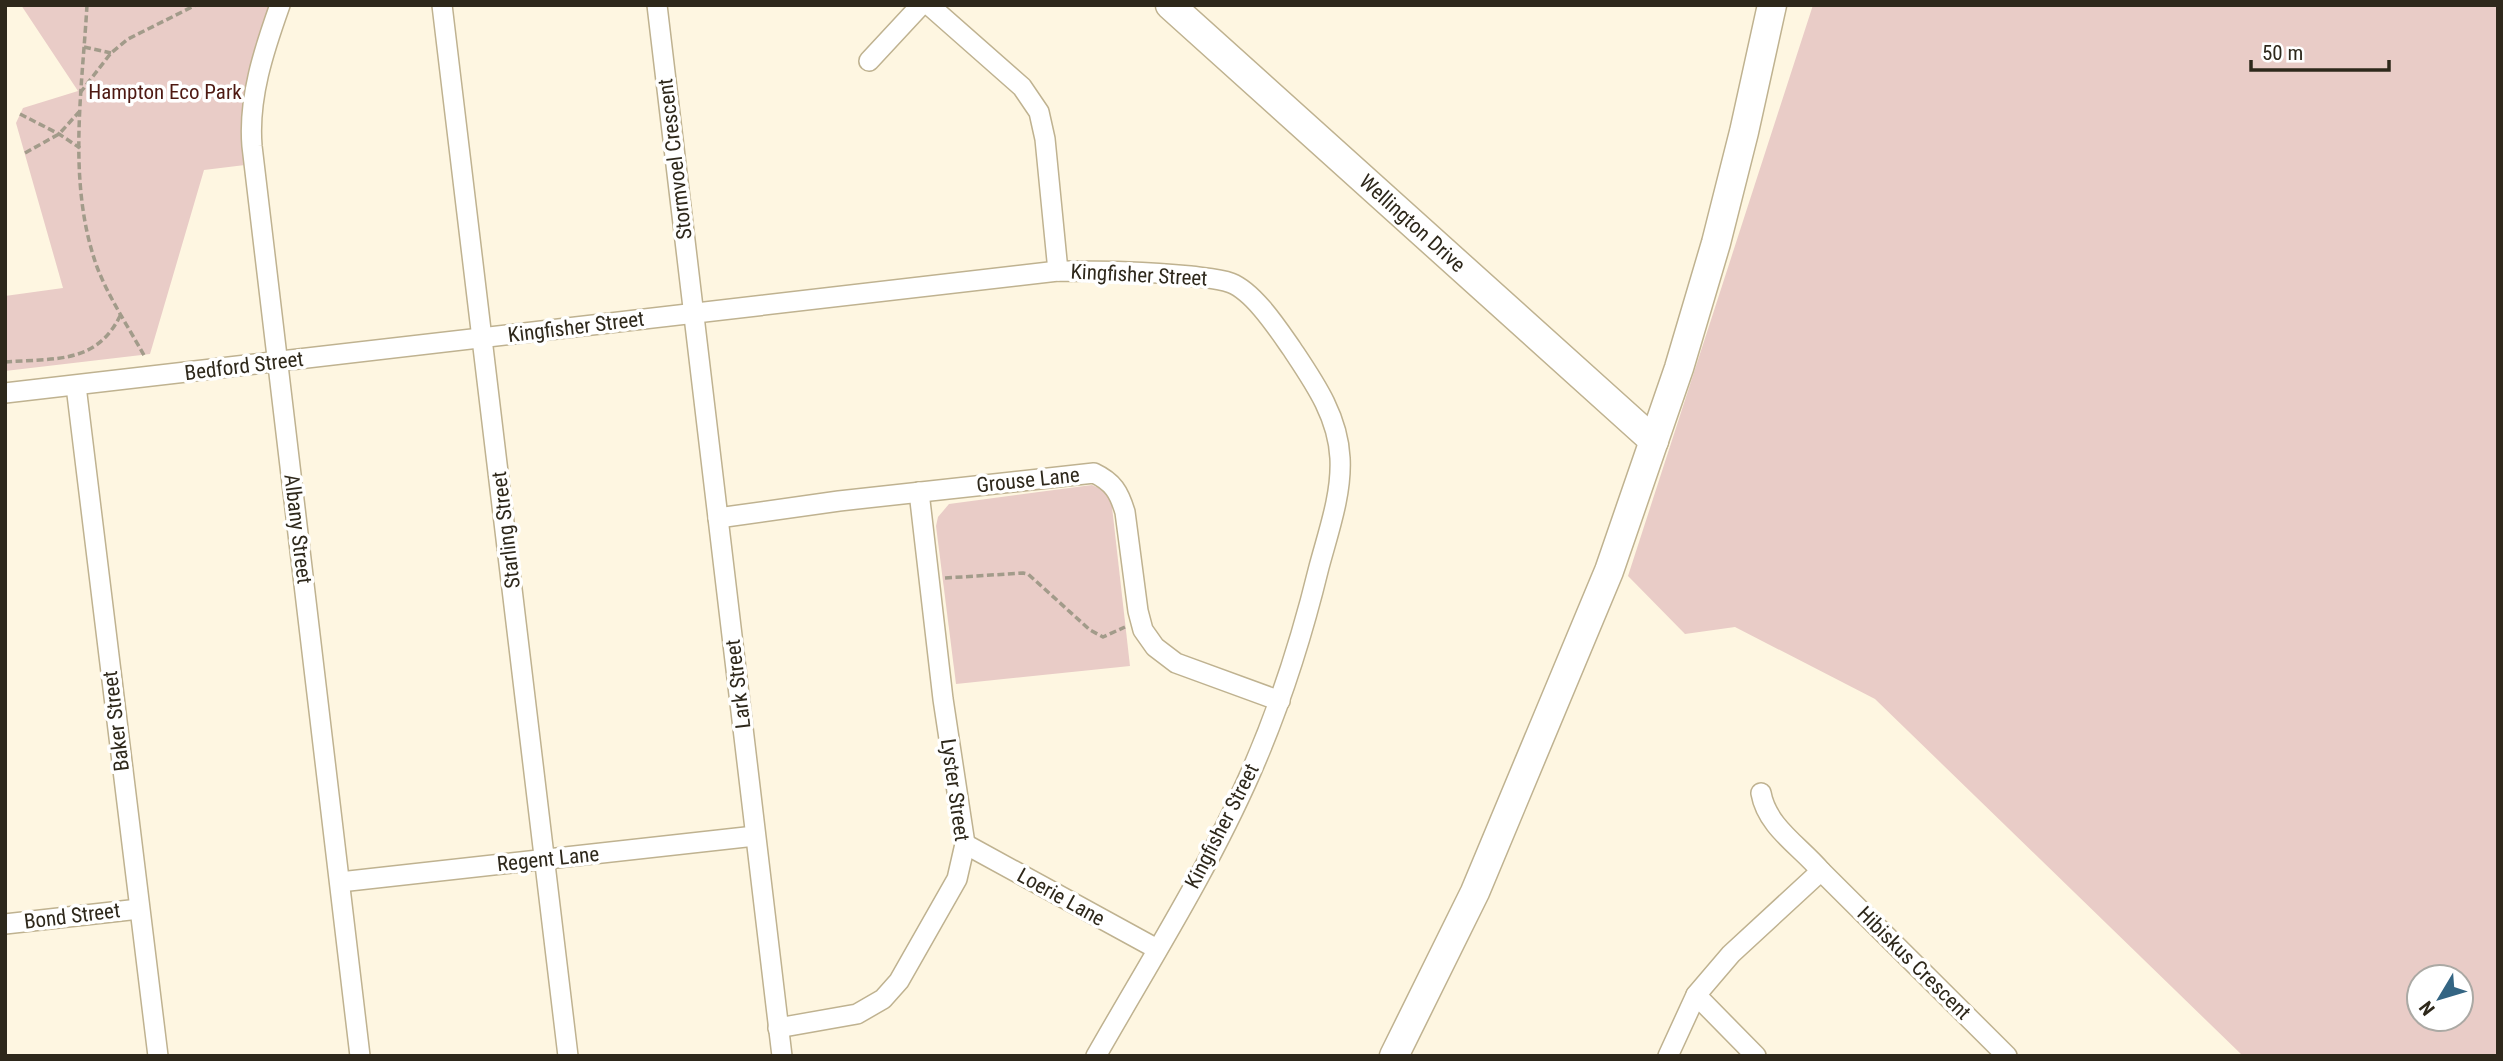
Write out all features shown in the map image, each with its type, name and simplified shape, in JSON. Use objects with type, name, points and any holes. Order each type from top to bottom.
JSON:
[{"type":"main road","name":"Wellington Drive","points":[[1170,5],[1654,440]]},
{"type":"main road","points":[[1394,1056],[1480,880],[1609,571],[1679,368],[1716,243],[1772,5]]},
{"type":"street","name":"Albany Street","points":[[280,5],[257,82],[250,127],[360,1056]]},
{"type":"street","name":"Starling Street","points":[[442,5],[568,1056]]},
{"type":"street","name":"Stormvoel Crescent","points":[[657,5],[694,313]]},
{"type":"street","points":[[869,61],[920,5]]},
{"type":"street","points":[[929,5],[1022,87],[1039,112],[1045,139],[1058,271]]},
{"type":"street","name":"Kingfisher Street","points":[[482,338],[1058,271],[1168,273],[1218,279],[1233,284],[1255,301],[1320,391],[1335,427],[1340,459],[1337,489],[1304,629],[1280,701],[1250,773],[1216,844],[1096,1056]]},
{"type":"street","name":"Lark Street","points":[[694,313],[782,1056]]},
{"type":"street","name":"Bedford Street","points":[[5,393],[482,338]]},
{"type":"street","name":"Baker Street","points":[[76,386],[158,1056]]},
{"type":"street","name":"Grouse Lane","points":[[718,518],[1094,473],[1112,483],[1121,498],[1138,611],[1143,630],[1155,647],[1176,663],[1280,701]]},
{"type":"street","name":"Lyster Street","points":[[778,1028],[857,1014],[883,999],[899,981],[957,878],[965,844],[951,754],[919,492]]},
{"type":"street","name":"Hibiskus Crescent","points":[[1761,793],[1771,820],[2007,1056]]},
{"type":"street","name":"Regent Lane","points":[[340,882],[755,836]]},
{"type":"street","name":"Loerie Lane","points":[[965,844],[1157,949]]},
{"type":"street","points":[[1668,1056],[1696,995],[1731,954],[1821,871]]},
{"type":"street","name":"Bond Street","points":[[5,924],[139,909]]},
{"type":"street","points":[[1696,995],[1756,1056]]},
{"type":"path","points":[[87,5],[79,94],[80,192],[87,231],[98,269],[156,377]]},
{"type":"path","points":[[79,94],[111,53],[128,39],[196,5]]},
{"type":"path","points":[[84,47],[111,53]]},
{"type":"path","points":[[25,153],[59,134],[80,111]]},
{"type":"path","points":[[20,114],[80,148]]},
{"type":"path","points":[[5,362],[72,356],[89,351],[112,332],[121,314]]},
{"type":"path","points":[[929,579],[1028,574],[1090,630],[1103,637],[1126,627]]},
{"type":"green space","name":"Hampton Eco Park","points":[[21,5],[269,5],[245,165],[204,170],[150,354],[5,371],[5,296],[63,288],[16,123],[23,108],[78,91]]},
{"type":"green space","points":[[1813,5],[2498,5],[2498,1056],[2243,1056],[1875,699],[1735,627],[1685,634],[1628,576]]},
{"type":"green space","points":[[1092,485],[1111,498],[1130,666],[956,684],[936,526],[938,517],[949,504]]}]
